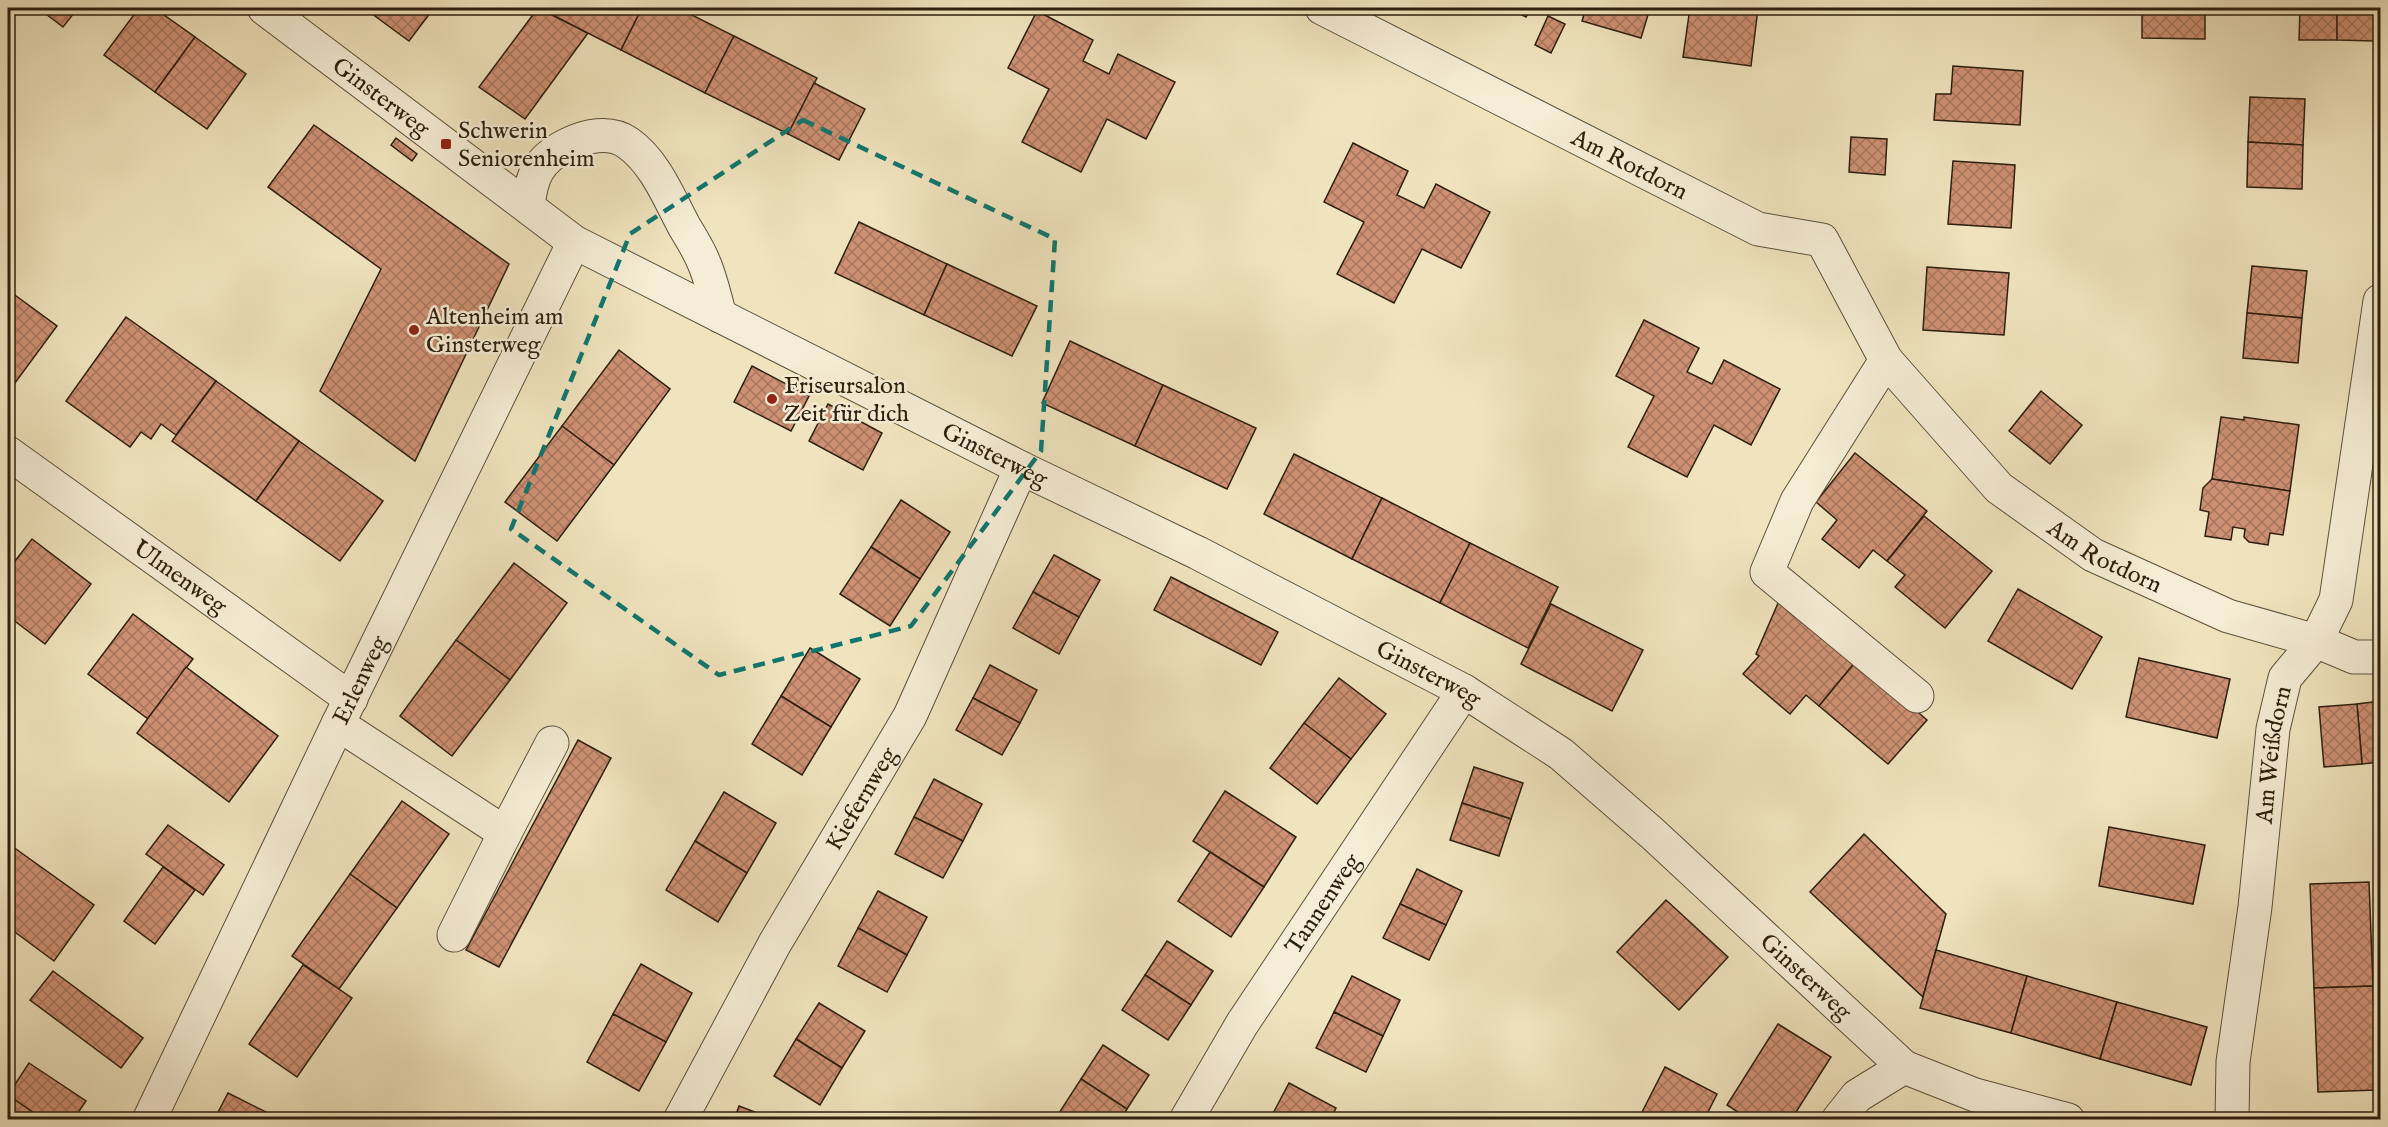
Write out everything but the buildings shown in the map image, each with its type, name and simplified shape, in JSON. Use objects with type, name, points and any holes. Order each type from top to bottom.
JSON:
[{"type":"street","name":"Ginsterweg","points":[[264,8],[574,242],[1021,468],[1198,553],[1464,691],[1561,754],[1653,834],[1904,1067],[1975,1095],[2068,1119]]},
{"type":"street","name":"Am Rotdorn","points":[[1322,8],[1758,229],[1822,240],[1886,360],[1999,488],[2093,555],[2228,616],[2316,641],[2354,657],[2380,657]]},
{"type":"street","points":[[528,207],[530,185],[539,166],[557,150],[580,138],[602,135],[627,141],[644,158],[657,177],[704,262],[720,316]]},
{"type":"street","name":"Erlenweg","points":[[148,1119],[574,242]]},
{"type":"street","name":"Am Weißdorn","points":[[2232,1119],[2233,1062],[2255,907],[2273,729],[2285,678],[2316,641],[2336,600],[2380,301]]},
{"type":"street","points":[[1886,360],[1797,501],[1767,572],[1917,696]]},
{"type":"street","name":"Ulmenweg","points":[[8,453],[505,833]]},
{"type":"street","name":"Kiefernweg","points":[[680,1119],[775,943],[910,716],[1021,468]]},
{"type":"street","name":"Tannenweg","points":[[1186,1119],[1242,1024],[1464,691]]},
{"type":"street","points":[[454,934],[552,743]]},
{"type":"street","points":[[1838,1119],[1857,1096],[1904,1067]]},
{"type":"highlighted area","points":[[803,120],[1055,239],[1041,451],[911,626],[719,675],[511,529],[630,234]]},
{"type":"place","name":"Schwerin Seniorenheim","points":[[446,144]]},
{"type":"place","name":"Altenheim am Ginsterweg","points":[[414,330]]},
{"type":"place","name":"Friseursalon Zeit für dich","points":[[772,399]]}]
